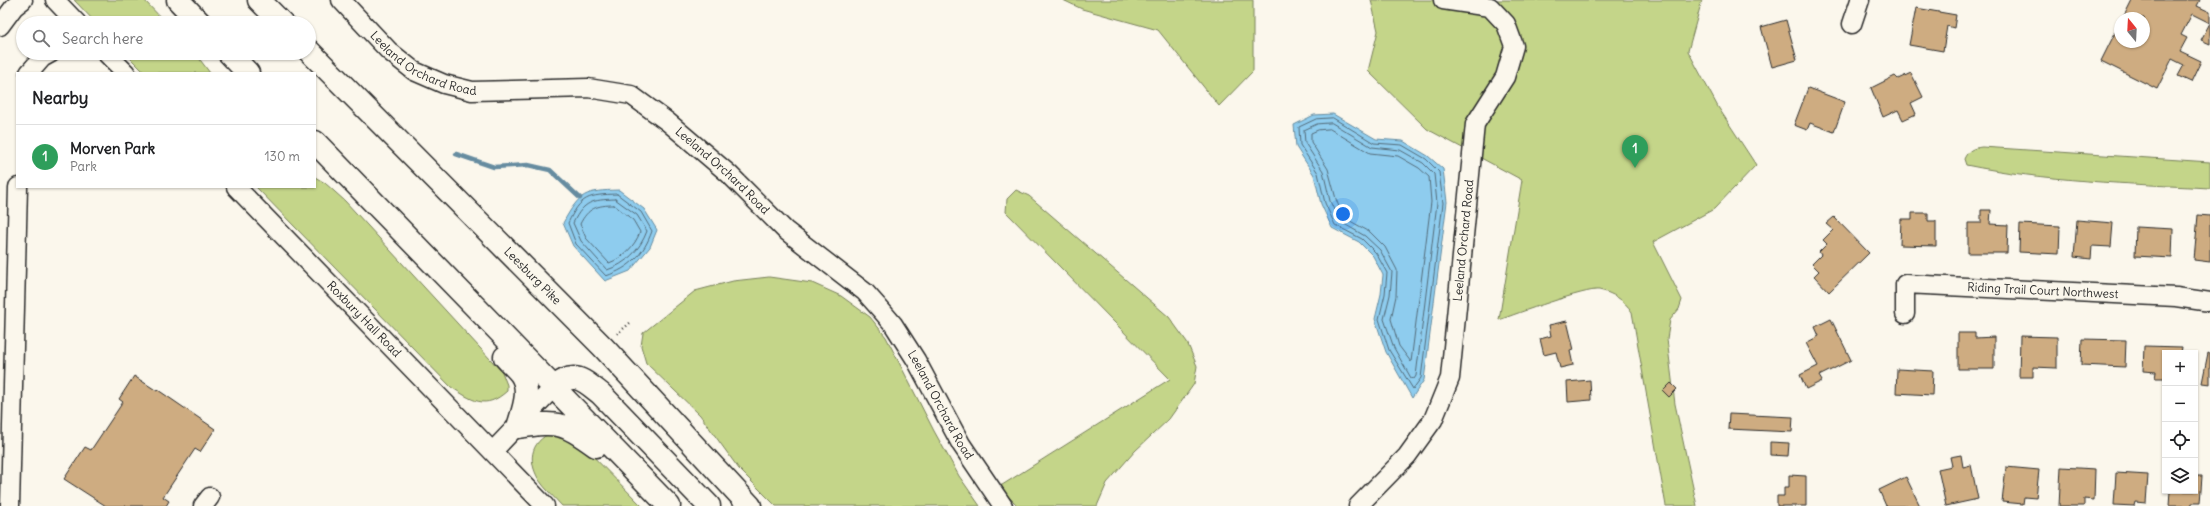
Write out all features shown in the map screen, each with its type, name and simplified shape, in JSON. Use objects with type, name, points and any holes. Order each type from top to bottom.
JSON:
[{"type":"highway","points":[[178,0],[193,16]]},
{"type":"highway","points":[[259,0],[275,16]]},
{"type":"highway","name":"Leesburg Pike","points":[[316,58],[603,346],[750,506]]},
{"type":"highway","points":[[236,60],[247,72]]},
{"type":"highway","points":[[316,143],[454,288],[669,506]]},
{"type":"highway","points":[[454,288],[523,379],[526,389],[526,398],[518,427],[550,422],[561,424],[574,430],[635,473]]},
{"type":"highway","points":[[553,388],[564,379],[573,377],[584,381],[601,394],[709,506]]},
{"type":"street","points":[[0,26],[14,6],[23,0]]},
{"type":"street","points":[[55,0],[70,16]]},
{"type":"street","name":"Leeland Orchard Road","points":[[341,0],[389,51],[414,71],[444,84],[472,91],[588,88],[631,95],[668,122],[729,174],[785,230],[865,292],[881,310],[893,324],[916,360],[961,444],[1003,506]]},
{"type":"street","name":"Leeland Orchard Road","points":[[1358,506],[1407,456],[1433,420],[1450,378],[1475,124],[1505,77],[1514,46],[1506,24],[1490,7],[1443,0]]},
{"type":"street","points":[[1852,24],[1860,0]]},
{"type":"street","points":[[30,72],[40,60]]},
{"type":"street","points":[[113,60],[125,72]]},
{"type":"street","points":[[10,506],[18,188]]},
{"type":"street","name":"Roxbury Hall Road","points":[[237,188],[545,506]]},
{"type":"street","name":"Riding Trail Court Northwest","points":[[1905,314],[1905,284],[2176,297],[2210,302]]},
{"type":"street","points":[[493,451],[518,427],[553,388]]},
{"type":"green space","points":[[74,0],[144,0],[159,16],[89,16]]},
{"type":"green space","points":[[1063,0],[1253,0],[1253,71],[1219,106],[1158,30],[1082,9]]},
{"type":"green space","points":[[1371,0],[1702,0],[1688,51],[1718,107],[1756,165],[1714,209],[1653,242],[1682,300],[1679,309],[1670,320],[1667,339],[1675,404],[1697,506],[1666,506],[1632,312],[1625,304],[1609,293],[1599,290],[1592,290],[1550,302],[1499,320],[1522,180],[1427,129],[1368,71],[1378,31]]},
{"type":"green space","points":[[132,60],[200,60],[209,72],[144,72]]},
{"type":"green space","points":[[1982,147],[2210,162],[2210,188],[2056,178],[2026,175],[1966,165],[1964,159],[1967,153],[1973,149]]},
{"type":"green space","points":[[316,178],[325,183],[345,201],[502,372],[507,385],[507,391],[492,401],[485,402],[472,399],[451,387],[257,188],[316,188]]},
{"type":"green space","points":[[1016,190],[1029,196],[1169,317],[1187,342],[1197,366],[1194,384],[1169,419],[1135,451],[1107,483],[1097,506],[1018,506],[999,487],[1170,379],[1006,212],[1007,199]]},
{"type":"green space","points":[[769,277],[812,283],[841,296],[870,317],[886,337],[934,431],[959,476],[980,506],[776,506],[739,469],[700,415],[646,363],[641,346],[643,333],[695,291],[733,281]]},
{"type":"green space","points":[[556,431],[574,437],[642,506],[562,506],[539,480],[535,472],[532,457],[537,444],[541,439]]},
{"type":"water","points":[[1333,114],[1376,139],[1403,141],[1428,156],[1443,169],[1447,202],[1424,380],[1412,398],[1386,352],[1375,319],[1381,294],[1383,275],[1373,256],[1359,242],[1332,228],[1321,204],[1314,175],[1296,147],[1294,125],[1314,115]]},
{"type":"water","points":[[619,190],[644,209],[657,230],[650,247],[630,271],[605,281],[573,246],[563,223],[574,205],[585,195],[598,191]]},
{"type":"building","points":[[2132,0],[2200,0],[2197,6],[2210,12],[2210,23],[2192,14],[2181,35],[2187,38],[2180,51],[2201,61],[2191,82],[2178,76],[2184,65],[2172,59],[2157,89],[2101,61],[2114,35],[2114,48],[2150,48],[2150,12],[2126,12]]},
{"type":"building","points":[[1916,8],[1956,15],[1954,28],[1947,26],[1943,51],[1909,45]]},
{"type":"building","points":[[1786,20],[1797,60],[1772,67],[1761,27]]},
{"type":"building","points":[[2210,23],[2210,44],[2201,40]]},
{"type":"building","points":[[1911,73],[1923,97],[1911,103],[1916,114],[1903,120],[1898,110],[1883,117],[1871,88],[1895,76],[1898,79]]},
{"type":"building","points":[[1808,88],[1845,102],[1834,132],[1810,123],[1807,130],[1794,125]]},
{"type":"building","points":[[1981,210],[1991,210],[1990,224],[2008,225],[2007,253],[1968,253],[1968,223],[1981,223]]},
{"type":"building","points":[[1912,213],[1928,213],[1928,221],[1936,221],[1936,246],[1900,245],[1901,219],[1912,219]]},
{"type":"building","points":[[2198,215],[2210,216],[2210,262],[2194,260]]},
{"type":"building","points":[[1834,217],[1869,253],[1829,292],[1814,276],[1819,271],[1812,264],[1821,255],[1819,252],[1827,244],[1823,240],[1833,230],[1826,224]]},
{"type":"building","points":[[2077,220],[2113,223],[2111,247],[2092,246],[2091,259],[2074,257]]},
{"type":"building","points":[[2020,224],[2060,226],[2059,254],[2019,252]]},
{"type":"building","points":[[2136,227],[2173,229],[2172,258],[2135,256]]},
{"type":"building","points":[[1831,319],[1851,360],[1819,376],[1822,381],[1806,389],[1800,375],[1818,366],[1806,343],[1819,336],[1815,327]]},
{"type":"building","points":[[1567,321],[1574,350],[1570,351],[1573,365],[1560,368],[1556,352],[1544,355],[1540,339],[1551,336],[1549,325]]},
{"type":"building","points":[[1958,333],[1975,333],[1975,338],[1994,337],[1994,369],[1958,369]]},
{"type":"building","points":[[2020,336],[2057,337],[2057,368],[2033,367],[2033,377],[2019,377]]},
{"type":"building","points":[[2082,339],[2126,340],[2125,367],[2081,365]]},
{"type":"building","points":[[2144,346],[2182,347],[2182,350],[2162,350],[2162,378],[2155,378],[2156,372],[2143,371]]},
{"type":"building","points":[[2208,353],[2210,354],[2210,384],[2202,383]]},
{"type":"building","points":[[1897,369],[1933,371],[1932,395],[1896,393]]},
{"type":"building","points":[[134,376],[157,391],[158,390],[215,429],[200,452],[195,449],[163,497],[169,501],[166,506],[106,506],[64,479],[85,447],[91,450],[123,402],[119,399]]},
{"type":"building","points":[[1590,380],[1591,400],[1568,402],[1567,382]]},
{"type":"building","points":[[1671,383],[1677,389],[1669,397],[1663,391]]},
{"type":"building","points":[[1729,414],[1793,417],[1792,432],[1728,429]]},
{"type":"building","points":[[1770,442],[1789,443],[1788,456],[1770,455]]},
{"type":"building","points":[[1961,455],[1963,467],[1971,465],[1978,499],[1946,506],[1938,469],[1952,466],[1950,457]]},
{"type":"building","points":[[2006,467],[2039,470],[2036,498],[2024,497],[2023,504],[2002,502]]},
{"type":"building","points":[[2061,467],[2095,469],[2094,500],[2084,499],[2084,506],[2059,506]]},
{"type":"building","points":[[2116,473],[2148,475],[2146,503],[2135,502],[2134,506],[2114,505]]},
{"type":"building","points":[[1789,475],[1806,476],[1806,506],[1777,506],[1777,496],[1784,496],[1784,487],[1789,487]]},
{"type":"building","points":[[2198,476],[2202,476],[2200,503],[2192,503],[2191,506],[2169,506],[2170,494],[2198,494]]},
{"type":"building","points":[[1906,477],[1920,506],[1886,506],[1879,490]]},
{"type":"waterway","points":[[456,154],[494,167],[528,165],[550,170],[580,198]]},
{"type":"place","name":"Morven Park","points":[[1635,168]]}]
